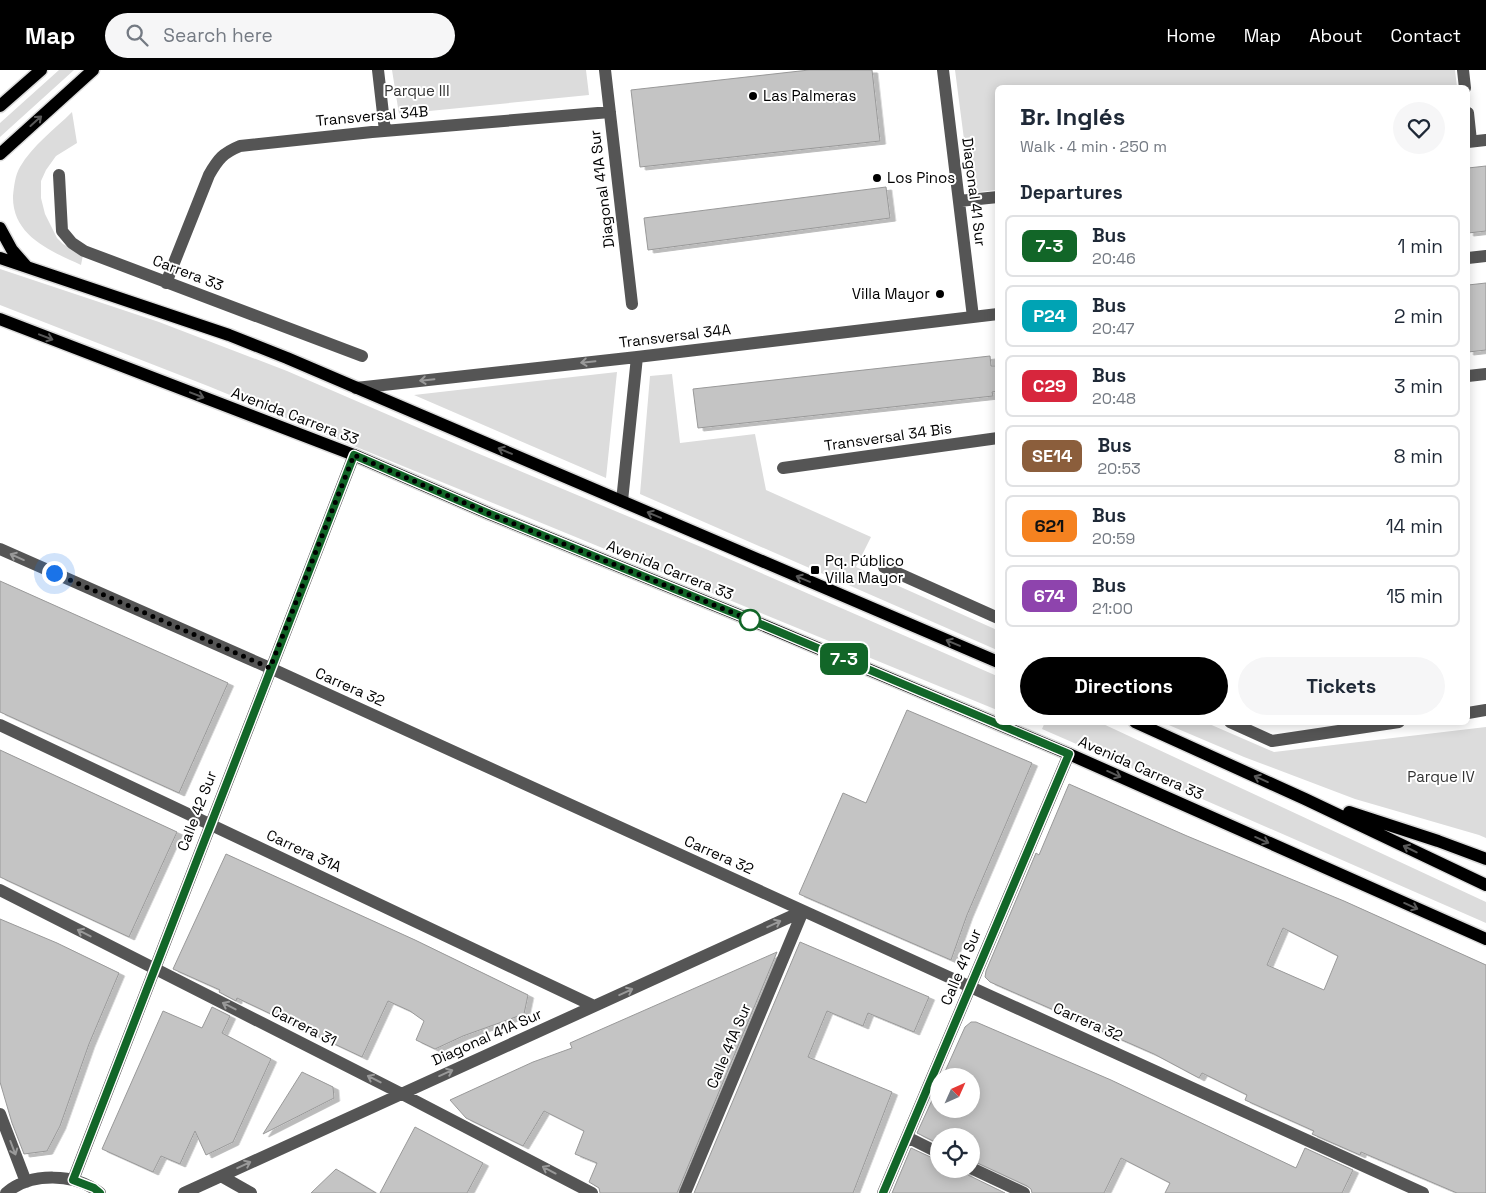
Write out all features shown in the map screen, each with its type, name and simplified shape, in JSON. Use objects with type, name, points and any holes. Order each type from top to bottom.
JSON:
[{"type":"main road","points":[[0,106],[41,70]]},
{"type":"main road","points":[[0,154],[93,70]]},
{"type":"main road","points":[[0,228],[12,250],[28,268]]},
{"type":"main road","points":[[0,258],[229,335],[287,358],[995,661]]},
{"type":"main road","name":"Avenida Carrera 33","points":[[0,319],[354,455],[490,514],[751,620],[995,723]]},
{"type":"main road","name":"Avenida Carrera 33","points":[[1000,725],[1486,939]]},
{"type":"main road","points":[[1142,725],[1305,799],[1486,885]]},
{"type":"main road","points":[[1305,799],[1438,841],[1486,859]]},
{"type":"street","points":[[378,70],[385,131]]},
{"type":"street","name":"Diagonal 41A Sur","points":[[605,70],[632,304]]},
{"type":"street","name":"Diagonal 41 Sur","points":[[943,70],[973,317]]},
{"type":"street","points":[[1463,70],[1465,85]]},
{"type":"street","name":"Transversal 34B","points":[[166,282],[209,175],[218,160],[228,151],[240,146],[385,131],[610,112]]},
{"type":"street","points":[[1470,142],[1486,140]]},
{"type":"street","name":"Carrera 33","points":[[59,175],[62,231],[72,243],[84,251],[362,356]]},
{"type":"street","points":[[959,201],[995,196]]},
{"type":"street","points":[[1470,258],[1486,256]]},
{"type":"street","name":"Transversal 34A","points":[[356,388],[995,314]]},
{"type":"street","points":[[622,501],[637,357]]},
{"type":"street","points":[[1470,376],[1486,374]]},
{"type":"street","name":"Transversal 34 Bis","points":[[783,468],[995,438]]},
{"type":"street","name":"Calle 42 Sur","points":[[73,1180],[354,455]]},
{"type":"street","name":"Carrera 32","points":[[0,549],[270,668],[1423,1193]]},
{"type":"street","points":[[884,568],[995,617]]},
{"type":"street","points":[[1470,712],[1486,710]]},
{"type":"street","name":"Carrera 31A","points":[[0,725],[594,1006]]},
{"type":"street","points":[[1237,725],[1272,741],[1379,725]]},
{"type":"street","name":"Calle 41 Sur","points":[[883,1193],[1069,754]]},
{"type":"street","name":"Carrera 31","points":[[0,890],[402,1094],[592,1193]]},
{"type":"street","name":"Diagonal 41A Sur","points":[[184,1193],[803,911]]},
{"type":"street","name":"Calle 41A Sur","points":[[685,1193],[803,911]]},
{"type":"street","points":[[0,1114],[26,1182]]},
{"type":"street","points":[[907,1138],[930,1148]]},
{"type":"street","points":[[980,1172],[1024,1193]]},
{"type":"street","points":[[221,1176],[251,1193]]},
{"type":"street","points":[[6,1193],[26,1182],[49,1177],[73,1180],[94,1188],[100,1193]]},
{"type":"green space","points":[[59,70],[74,70],[0,137],[0,123]]},
{"type":"green space","name":"Parque III","points":[[392,70],[586,70],[589,95],[399,114]]},
{"type":"green space","points":[[955,70],[1455,70],[1457,85],[995,85],[995,190],[971,193]]},
{"type":"green space","points":[[72,112],[77,143],[56,156],[46,170],[41,181],[41,198],[45,214],[57,238],[63,244],[83,255],[81,265],[46,248],[26,232],[14,210],[13,196],[17,174],[25,159]]},
{"type":"green space","points":[[0,269],[159,322],[287,371],[713,552],[995,675],[995,709],[208,386],[0,305]]},
{"type":"green space","points":[[617,372],[606,478],[414,395]]},
{"type":"green space","points":[[672,374],[680,443],[755,434],[766,490],[871,537],[856,567],[995,629],[995,649],[640,494],[650,376]]},
{"type":"green space","points":[[1044,725],[1105,725],[1486,902],[1486,923],[1042,729]]},
{"type":"green space","name":"Parque IV","points":[[1169,725],[1212,725],[1274,752],[1486,727],[1486,838],[1355,799],[1244,757]]},
{"type":"building","points":[[809,70],[872,70],[880,141],[640,167],[631,90]]},
{"type":"building","points":[[1486,166],[1486,231],[1470,233],[1470,168]]},
{"type":"building","points":[[886,187],[890,218],[648,250],[644,218]]},
{"type":"building","points":[[1486,283],[1486,350],[1470,352],[1470,285]]},
{"type":"building","points":[[990,356],[991,366],[995,366],[995,392],[992,392],[993,396],[698,428],[693,389]]},
{"type":"building","points":[[0,581],[228,683],[179,793],[0,712]]},
{"type":"building","points":[[907,710],[1032,763],[967,915],[951,960],[799,894],[843,793],[866,803]]},
{"type":"building","points":[[0,750],[177,832],[129,937],[0,877]]},
{"type":"building","points":[[1069,784],[1187,836],[1344,901],[1486,965],[1486,1193],[1457,1193],[1361,1152],[1360,1155],[1312,1134],[1314,1131],[1245,1100],[1247,1095],[1202,1073],[1199,1078],[1154,1054],[990,982],[985,977],[986,971],[1036,853],[1039,855]],"holes":[[[1283,928],[1338,956],[1324,990],[1267,965]]]},
{"type":"building","points":[[226,854],[415,940],[528,995],[524,1014],[463,1036],[435,1049],[416,1040],[424,1021],[410,1011],[388,1001],[362,1057],[237,998],[236,1001],[219,992],[220,990],[173,969]]},
{"type":"building","points":[[0,919],[57,943],[119,973],[89,1044],[60,1126],[47,1151],[24,1154],[12,1123],[0,1082]]},
{"type":"building","points":[[800,942],[929,997],[914,1032],[868,1013],[863,1026],[827,1011],[808,1057],[892,1092],[853,1193],[694,1193]]},
{"type":"building","points":[[777,952],[677,1193],[600,1193],[599,1188],[589,1182],[597,1163],[575,1154],[584,1131],[544,1111],[523,1146],[466,1118],[450,1100],[533,1062],[572,1048],[570,1043]]},
{"type":"building","points":[[212,1007],[230,1016],[222,1033],[271,1059],[233,1142],[206,1155],[195,1131],[180,1164],[161,1156],[153,1172],[102,1149],[163,1011],[202,1028]]},
{"type":"building","points":[[971,1022],[976,1022],[1111,1080],[1296,1168],[1305,1148],[1353,1170],[1342,1193],[1165,1193],[1170,1183],[1121,1158],[1104,1193],[1032,1193],[1031,1189],[1027,1186],[980,1164],[980,1128],[930,1128],[930,1140],[917,1133],[930,1105],[930,1118],[980,1118],[980,1068],[947,1068],[965,1027]]},
{"type":"building","points":[[302,1072],[333,1087],[334,1098],[263,1134]]},
{"type":"building","points":[[415,1127],[483,1163],[467,1193],[380,1193]]},
{"type":"building","points":[[911,1148],[930,1157],[930,1178],[974,1178],[1005,1193],[892,1193]]},
{"type":"building","points":[[336,1169],[376,1193],[311,1193]]},
{"type":"bus line","name":"7-3","points":[[100,1193],[94,1188],[73,1180],[354,455],[490,514],[751,620],[995,723]]},
{"type":"bus line","name":"7-3","points":[[883,1193],[1069,754],[1000,725]]},
{"type":"place","name":"Las Palmeras","points":[[753,96]]},
{"type":"place","name":"Los Pinos","points":[[877,178]]},
{"type":"place","name":"Villa Mayor","points":[[940,294]]},
{"type":"place","name":"Pq. Público Villa Mayor","points":[[815,570]]},
{"type":"route","points":[[54,573],[270,668],[354,455],[490,514],[750,620]]}]
